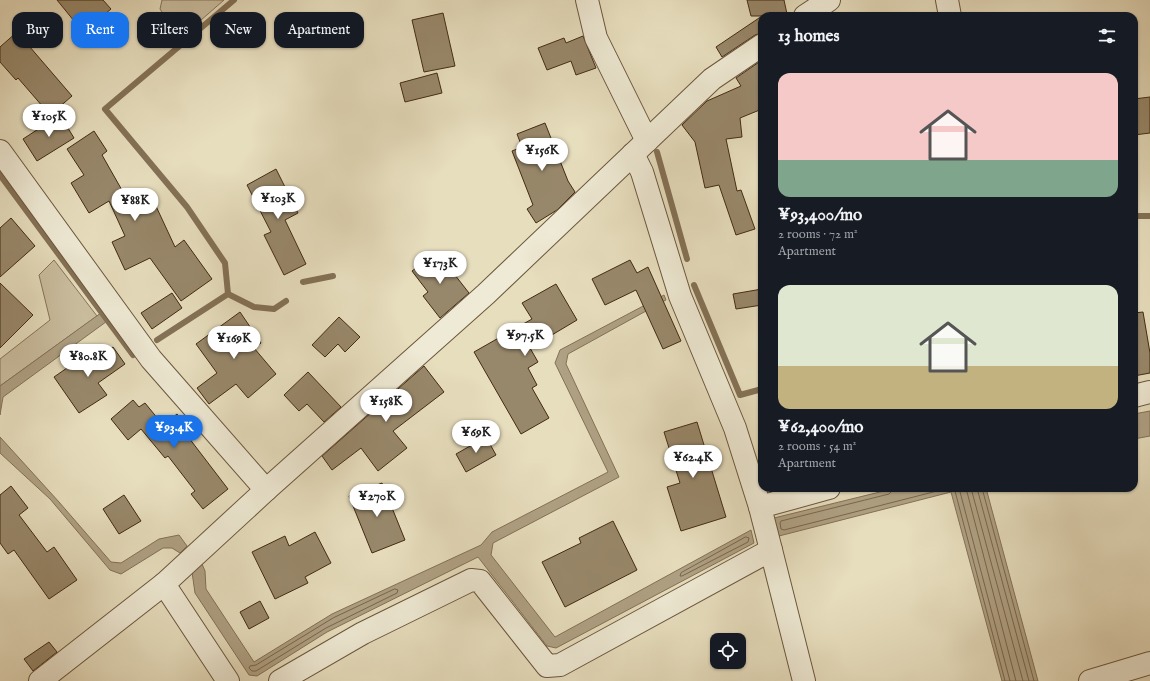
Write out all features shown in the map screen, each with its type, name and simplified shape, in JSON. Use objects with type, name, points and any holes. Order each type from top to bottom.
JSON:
[{"type":"street","points":[[587,0],[596,38],[640,147],[642,172],[680,296],[735,428],[772,550],[804,681]]},
{"type":"street","points":[[811,12],[829,0]]},
{"type":"street","points":[[947,0],[949,12]]},
{"type":"street","points":[[40,681],[164,584],[266,490],[486,294],[712,79],[758,48]]},
{"type":"street","points":[[0,151],[151,359],[266,490]]},
{"type":"street","points":[[1138,395],[1150,392]]},
{"type":"street","points":[[760,507],[814,492]]},
{"type":"street","points":[[280,681],[363,633],[471,580],[480,581],[547,666],[560,665],[772,550]]},
{"type":"street","points":[[164,584],[228,681]]},
{"type":"street","points":[[1090,681],[1150,663]]},
{"type":"shaded area","points":[[162,0],[224,0],[202,19],[202,12],[162,12],[160,9]]},
{"type":"shaded area","points":[[54,260],[97,316],[0,386],[0,359],[50,320],[39,275]]},
{"type":"water","points":[[664,295],[666,300],[568,354],[566,364],[619,477],[493,543],[491,555],[555,637],[751,530],[754,543],[556,648],[547,646],[478,557],[327,632],[257,676],[249,675],[195,593],[192,572],[202,564],[205,571],[206,589],[254,662],[332,614],[481,545],[492,532],[608,472],[555,363],[560,350]]},
{"type":"water","points":[[105,310],[110,319],[3,397],[0,415],[0,386]]},
{"type":"water","points":[[1150,411],[1150,436],[1138,438],[1138,413]]},
{"type":"water","points":[[0,437],[111,562],[121,563],[159,539],[179,535],[187,546],[180,553],[172,548],[163,548],[121,574],[110,570],[50,499],[0,453]]},
{"type":"water","points":[[880,492],[951,492],[779,536],[774,518]]},
{"type":"water","points":[[951,492],[987,492],[1038,681],[1002,681]]},
{"type":"building","points":[[57,0],[103,0],[111,9],[107,12],[71,12],[71,17]]},
{"type":"building","points":[[747,0],[784,0],[787,12],[758,12],[758,16],[751,16]]},
{"type":"building","points":[[443,13],[455,66],[424,72],[412,20]]},
{"type":"building","points":[[758,19],[758,34],[722,57],[716,47]]},
{"type":"building","points":[[12,36],[12,48],[31,48],[72,96],[50,115],[18,78],[16,80],[0,62],[0,47]]},
{"type":"building","points":[[583,36],[596,68],[576,75],[571,61],[547,70],[538,48],[564,38],[566,43]]},
{"type":"building","points":[[758,63],[758,111],[740,118],[742,137],[726,139],[737,191],[741,190],[755,229],[736,235],[719,185],[705,188],[695,142],[682,125],[707,101],[741,86],[736,78]]},
{"type":"building","points":[[437,73],[442,93],[405,102],[400,83]]},
{"type":"building","points":[[1150,97],[1150,133],[1138,134],[1138,98]]},
{"type":"building","points":[[60,115],[74,138],[37,161],[23,139]]},
{"type":"building","points":[[545,123],[568,181],[575,192],[557,210],[536,223],[527,209],[533,205],[512,151],[522,147],[517,134]]},
{"type":"building","points":[[94,131],[107,151],[102,155],[127,199],[148,189],[175,247],[184,240],[212,279],[181,301],[150,258],[125,270],[112,242],[125,236],[109,201],[89,213],[71,183],[84,175],[67,149]]},
{"type":"building","points":[[276,169],[298,213],[285,220],[306,264],[284,275],[264,235],[271,232],[247,185]]},
{"type":"building","points":[[11,218],[35,246],[0,277],[0,228]]},
{"type":"building","points":[[437,252],[469,293],[440,318],[423,296],[428,292],[412,271]]},
{"type":"building","points":[[630,260],[637,273],[648,267],[681,341],[663,349],[636,290],[605,305],[592,279]]},
{"type":"building","points":[[0,283],[33,315],[0,348]]},
{"type":"building","points":[[556,284],[577,320],[530,348],[538,362],[528,368],[537,385],[532,388],[549,418],[521,434],[474,352],[532,319],[522,303]]},
{"type":"building","points":[[758,290],[758,306],[736,309],[733,294]]},
{"type":"building","points":[[172,293],[182,308],[152,329],[141,313]]},
{"type":"building","points":[[240,312],[261,343],[254,348],[276,374],[248,398],[236,384],[209,404],[197,388],[217,373],[196,344]]},
{"type":"building","points":[[1143,312],[1150,353],[1150,373],[1138,375],[1138,313]]},
{"type":"building","points":[[339,317],[360,337],[345,352],[338,344],[325,357],[312,345]]},
{"type":"building","points":[[113,347],[125,364],[98,383],[107,395],[79,413],[54,377],[90,352],[95,359]]},
{"type":"building","points":[[424,366],[444,392],[393,431],[407,448],[378,471],[361,448],[332,470],[322,456]]},
{"type":"building","points":[[308,372],[341,407],[324,422],[307,404],[299,411],[284,395]]},
{"type":"building","points":[[133,400],[139,407],[145,403],[163,425],[177,414],[193,435],[189,438],[228,489],[203,509],[191,494],[195,491],[168,456],[165,458],[141,429],[128,440],[111,419]]},
{"type":"building","points":[[697,422],[726,517],[681,531],[667,487],[680,483],[664,432]]},
{"type":"building","points":[[486,437],[496,455],[466,472],[456,454]]},
{"type":"building","points":[[382,483],[405,540],[372,553],[349,496]]},
{"type":"building","points":[[11,486],[28,508],[19,515],[47,552],[54,547],[77,580],[49,599],[14,550],[8,554],[0,543],[0,495]]},
{"type":"building","points":[[124,495],[141,521],[119,534],[103,509]]},
{"type":"building","points":[[613,521],[637,570],[565,607],[542,562],[581,543],[579,538]]},
{"type":"building","points":[[315,532],[331,563],[305,577],[308,583],[275,599],[252,552],[285,536],[289,546]]},
{"type":"building","points":[[260,601],[269,618],[249,629],[240,612]]},
{"type":"building","points":[[49,642],[57,652],[33,671],[24,659]]},
{"type":"waterway","points":[[228,294],[225,263],[187,207],[105,109],[234,0]]},
{"type":"waterway","points":[[657,152],[687,259]]},
{"type":"waterway","points":[[0,175],[133,355]]},
{"type":"waterway","points":[[1138,216],[1150,216]]},
{"type":"waterway","points":[[303,282],[333,276]]},
{"type":"waterway","points":[[694,285],[740,395],[758,390]]},
{"type":"waterway","points":[[157,340],[228,294],[254,307],[274,309],[286,301]]}]
